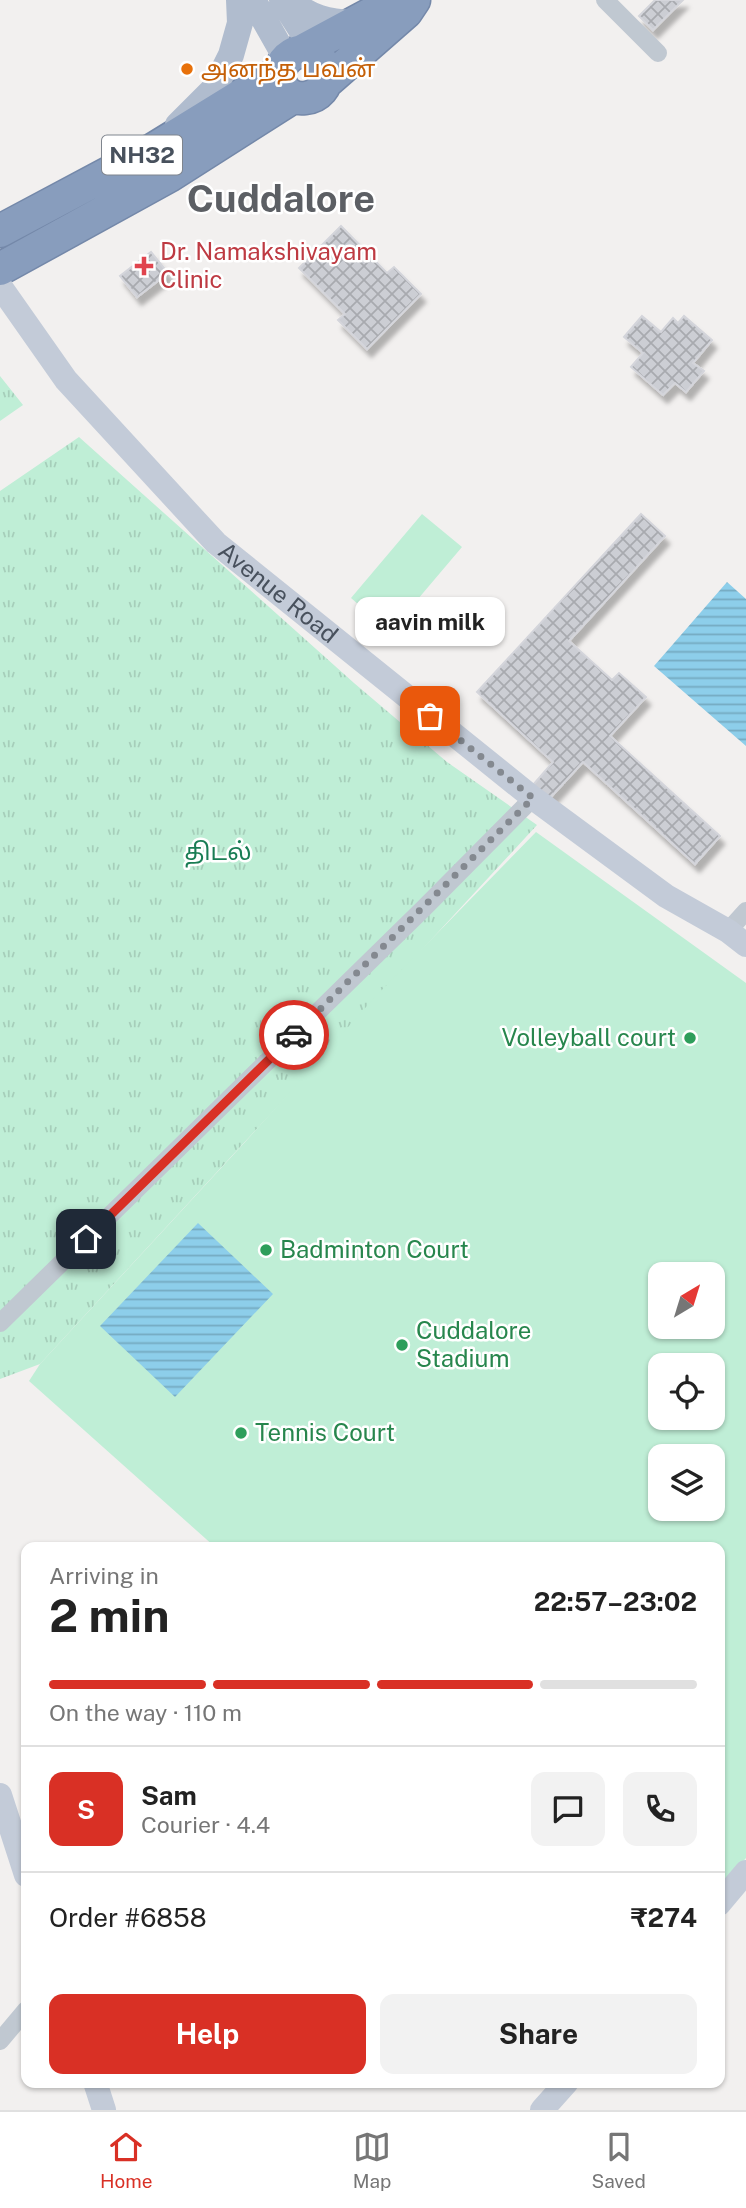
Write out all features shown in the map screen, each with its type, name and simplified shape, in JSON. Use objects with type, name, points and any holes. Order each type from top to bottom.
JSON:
[{"type":"highway","name":"NH32","points":[[0,269],[169,176],[353,23],[397,0]]},
{"type":"highway","name":"NH32","points":[[0,231],[406,12],[414,0]]},
{"type":"main road","points":[[154,149],[214,89],[231,55],[240,23],[239,0]]},
{"type":"main road","points":[[253,0],[302,67]]},
{"type":"main road","points":[[282,0],[302,67]]},
{"type":"main road","points":[[291,0],[298,8],[314,16],[335,22],[353,23]]},
{"type":"street","points":[[605,0],[657,53]]},
{"type":"street","name":"Avenue Road","points":[[0,286],[66,380],[216,543],[533,798],[666,896],[737,938]]},
{"type":"street","points":[[0,1323],[533,798]]},
{"type":"street","points":[[737,938],[746,911]]},
{"type":"street","points":[[0,1795],[21,1860]]},
{"type":"street","points":[[725,1897],[746,1872]]},
{"type":"street","points":[[0,2041],[21,2016]]},
{"type":"street","points":[[97,2088],[104,2110]]},
{"type":"street","points":[[542,2110],[562,2088]]},
{"type":"green space","points":[[0,376],[23,405],[0,421]]},
{"type":"green space","name":"திடல்","points":[[79,437],[354,683],[447,762],[537,825],[40,1364],[0,1379],[0,491]]},
{"type":"green space","points":[[422,514],[462,547],[390,632],[351,598]]},
{"type":"green space","name":"Cuddalore Stadium","points":[[536,832],[746,983],[746,1858],[725,1881],[725,1542],[209,1542],[29,1381],[40,1364],[375,997]]},
{"type":"water","points":[[727,582],[746,599],[746,746],[654,666]]},
{"type":"water","points":[[198,1223],[273,1294],[175,1397],[100,1326]]},
{"type":"building","points":[[655,0],[683,0],[653,30],[639,16]]},
{"type":"building","points":[[341,226],[387,273],[394,267],[421,294],[367,349],[338,320],[345,314],[299,268]]},
{"type":"building","points":[[151,252],[168,273],[137,297],[120,276]]},
{"type":"building","points":[[642,316],[661,332],[673,318],[678,323],[684,316],[712,340],[693,363],[704,371],[686,392],[675,383],[663,395],[631,367],[643,353],[624,337]]},
{"type":"building","points":[[641,514],[665,536],[569,641],[612,680],[619,673],[646,697],[610,736],[720,836],[695,864],[583,762],[549,799],[533,785],[553,762],[477,692]]},
{"type":"way so far","points":[[294,1035],[533,798],[430,716]]},
{"type":"place","name":"அனந்த பவன்","points":[[187,69]]},
{"type":"place","name":"Dr. Namakshivayam Clinic","points":[[144,266]]},
{"type":"place","name":"aavin milk","points":[[430,716]]},
{"type":"place","name":"Volleyball court","points":[[690,1038]]},
{"type":"place","name":"Badminton Court","points":[[266,1250]]},
{"type":"place","name":"Cuddalore Stadium","points":[[402,1345]]},
{"type":"place","name":"Tennis Court","points":[[241,1433]]},
{"type":"district","name":"Cuddalore","points":[[281,199]]},
{"type":"route","points":[[86,1239],[294,1035]]}]
